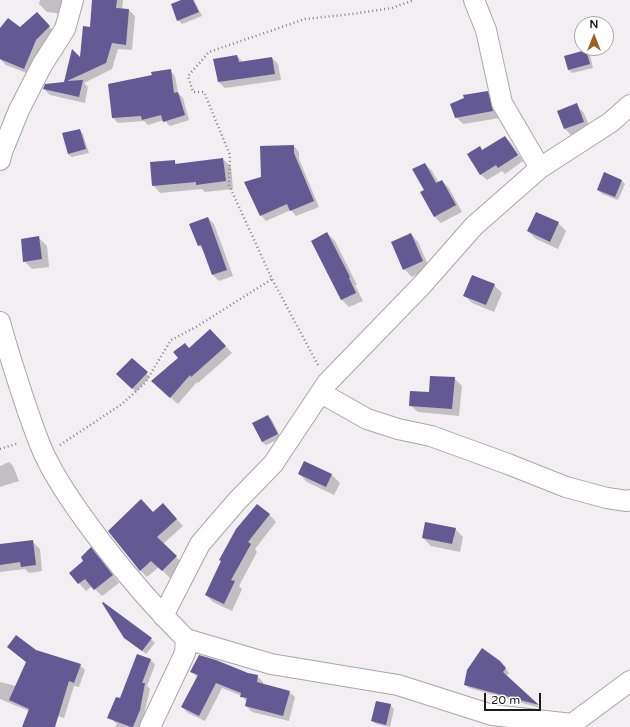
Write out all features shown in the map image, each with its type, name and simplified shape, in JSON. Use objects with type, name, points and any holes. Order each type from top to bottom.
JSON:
[{"type":"street","points":[[0,160],[13,124],[29,91],[42,65],[65,29],[73,0]]},
{"type":"street","points":[[474,0],[486,30],[502,102],[540,168]]},
{"type":"street","points":[[163,616],[200,544],[237,501],[272,464],[324,388],[422,285],[474,226],[540,168],[612,122],[630,105]]},
{"type":"street","points":[[0,322],[14,370],[45,456],[59,484],[86,522],[128,576],[163,616],[186,639],[270,664],[398,685],[492,716],[572,724],[630,680]]},
{"type":"street","points":[[324,388],[367,419],[398,429],[431,436],[566,487],[607,498],[627,501],[630,500]]},
{"type":"street","points":[[150,727],[185,653],[186,639]]},
{"type":"path","points":[[324,388],[272,280],[229,185],[230,155],[204,92],[193,92],[188,76],[209,52],[304,19],[392,8],[414,0]]},
{"type":"path","points":[[45,456],[122,404],[145,383],[171,340],[196,327],[272,280]]},
{"type":"building","points":[[92,0],[117,0],[116,8],[129,9],[126,45],[112,43],[106,63],[67,81],[83,80],[79,97],[43,89],[45,84],[64,82],[72,49],[80,57],[83,26],[90,27]]},
{"type":"building","points":[[181,0],[193,0],[199,12],[177,21],[171,4]]},
{"type":"building","points":[[37,12],[50,26],[36,40],[24,69],[0,59],[0,28],[8,18],[20,27]]},
{"type":"building","points":[[574,53],[574,56],[588,56],[590,64],[568,70],[564,56]]},
{"type":"building","points":[[237,55],[239,62],[272,57],[275,74],[218,82],[213,59]]},
{"type":"building","points":[[171,69],[174,93],[178,92],[185,115],[163,122],[161,115],[142,120],[141,116],[112,118],[108,84],[152,75],[151,72]]},
{"type":"building","points":[[488,91],[493,111],[455,118],[450,104],[464,98],[463,95]]},
{"type":"building","points":[[577,103],[584,122],[564,129],[557,111]]},
{"type":"building","points":[[80,129],[86,149],[68,154],[62,133]]},
{"type":"building","points":[[505,136],[518,155],[498,168],[496,165],[480,175],[467,154],[480,146],[482,150]]},
{"type":"building","points":[[294,145],[294,153],[314,201],[290,211],[287,204],[260,216],[244,182],[261,177],[260,146]]},
{"type":"building","points":[[223,158],[226,181],[196,185],[196,182],[152,186],[150,162],[175,160],[175,164]]},
{"type":"building","points":[[425,163],[436,183],[442,180],[456,205],[434,217],[420,192],[424,190],[412,169]]},
{"type":"building","points":[[604,172],[622,180],[615,197],[597,190]]},
{"type":"building","points":[[536,212],[559,222],[550,242],[527,231]]},
{"type":"building","points":[[208,217],[227,270],[212,275],[201,245],[198,246],[189,224]]},
{"type":"building","points":[[327,232],[350,277],[349,278],[356,293],[341,300],[311,241]]},
{"type":"building","points":[[411,233],[423,261],[403,270],[391,242]]},
{"type":"building","points":[[39,236],[42,259],[23,262],[21,239]]},
{"type":"building","points":[[472,275],[495,284],[486,305],[463,296]]},
{"type":"building","points":[[210,329],[226,346],[191,377],[190,375],[170,398],[151,381],[178,358],[173,352],[185,343],[189,348]]},
{"type":"building","points":[[132,358],[148,372],[132,389],[116,374]]},
{"type":"building","points":[[430,376],[455,377],[452,409],[409,406],[410,391],[429,392]]},
{"type":"building","points":[[268,415],[278,434],[262,442],[252,423]]},
{"type":"building","points":[[304,461],[332,474],[326,487],[298,474]]},
{"type":"building","points":[[141,499],[153,512],[163,503],[177,519],[157,537],[177,556],[162,571],[151,561],[140,571],[108,531]]},
{"type":"building","points":[[257,504],[270,514],[248,542],[251,544],[231,580],[235,581],[224,604],[205,595],[221,561],[219,560],[236,529]]},
{"type":"building","points":[[425,522],[456,528],[452,544],[422,538]]},
{"type":"building","points":[[33,540],[36,565],[21,567],[20,562],[0,565],[0,544]]},
{"type":"building","points":[[91,547],[113,575],[94,590],[85,579],[78,584],[69,573],[83,561],[81,557]]},
{"type":"building","points":[[103,602],[152,638],[142,651],[124,638],[102,603]]},
{"type":"building","points":[[16,635],[36,650],[81,664],[74,683],[69,681],[55,727],[22,727],[29,709],[9,700],[26,662],[7,647]]},
{"type":"building","points":[[482,648],[500,661],[506,668],[503,672],[539,705],[464,685],[467,670]]},
{"type":"building","points":[[137,654],[151,659],[142,683],[145,683],[140,710],[133,727],[131,727],[107,718],[116,697],[120,698]]},
{"type":"building","points":[[199,655],[248,673],[258,675],[257,682],[290,691],[283,716],[245,706],[247,698],[240,697],[241,693],[216,683],[199,716],[181,707],[198,675],[190,672]]},
{"type":"building","points":[[376,701],[391,704],[386,725],[371,721]]}]
